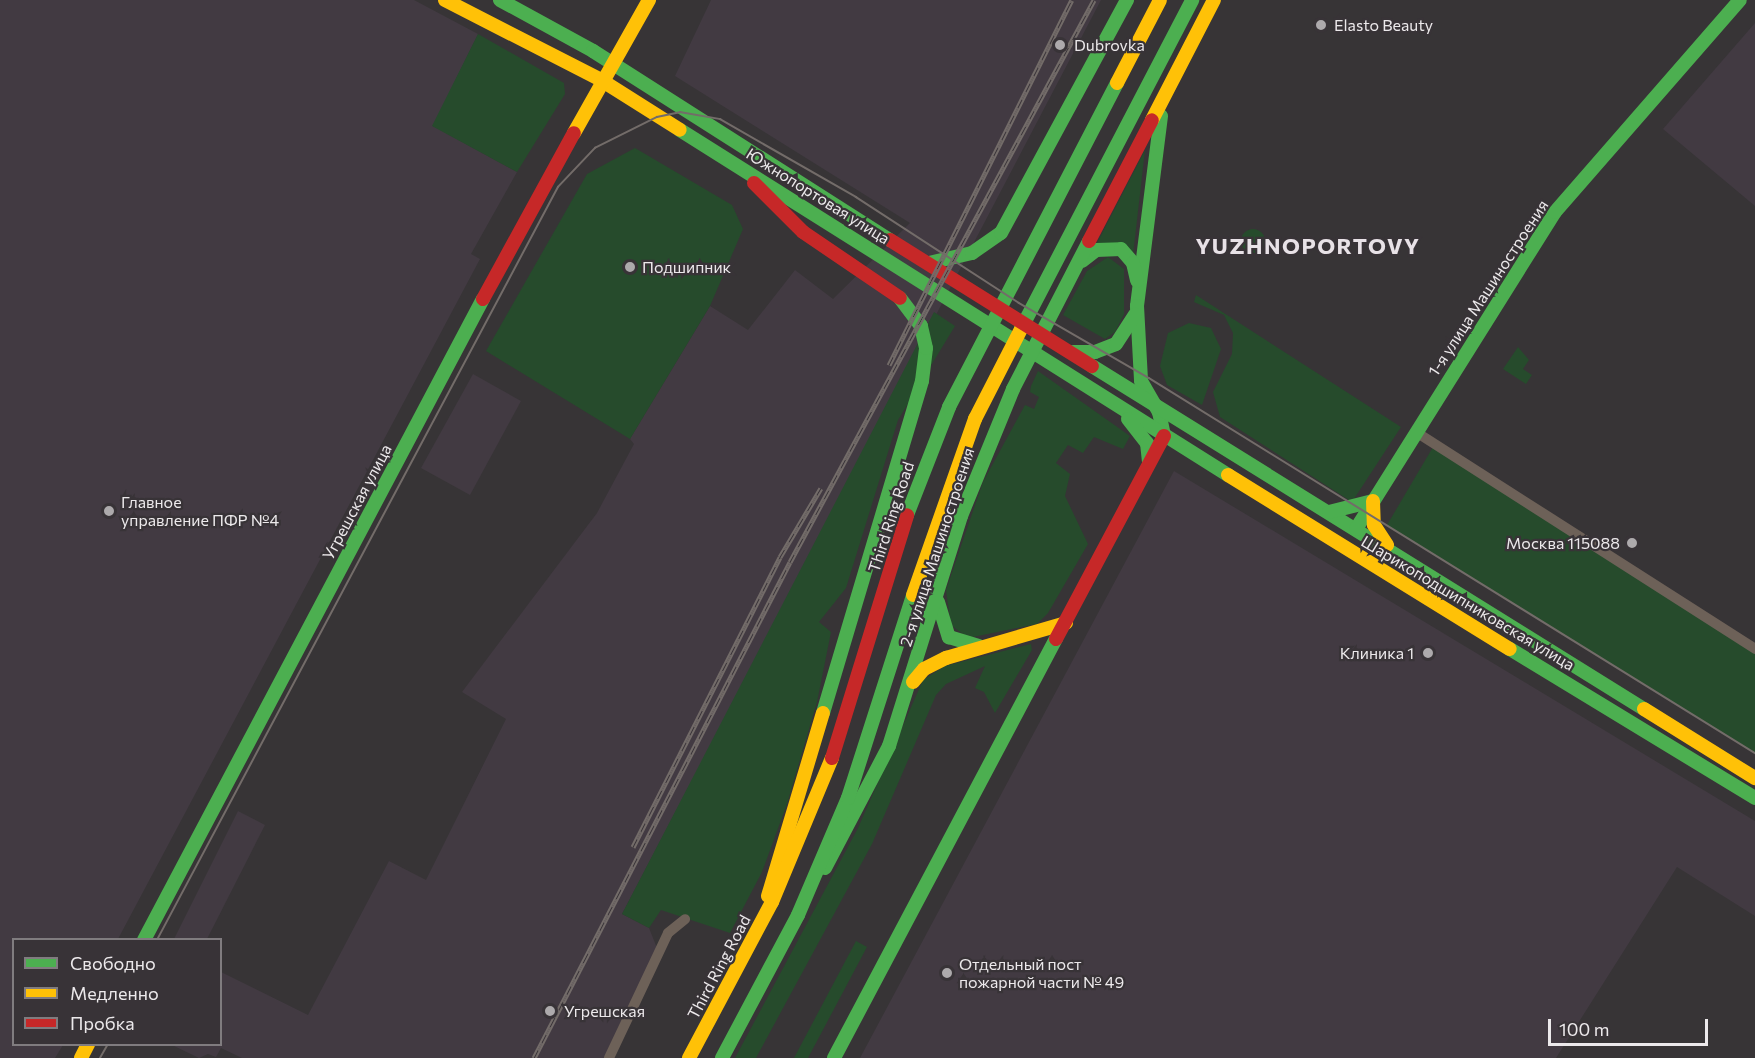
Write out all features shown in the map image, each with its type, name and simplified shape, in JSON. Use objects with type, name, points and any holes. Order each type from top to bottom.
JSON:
[{"type":"main road","name":"Южнопортовая улица","points":[[445,0],[601,80],[837,227],[1164,436]]},
{"type":"main road","name":"Южнопортовая улица","points":[[500,0],[612,63],[713,130],[1187,423]]},
{"type":"main road","name":"Угрешская улица","points":[[145,938],[601,80],[649,0]]},
{"type":"main road","points":[[929,263],[972,253],[1001,233],[1127,0]]},
{"type":"main road","name":"Third Ring Road","points":[[689,1058],[748,948],[821,788],[911,503],[949,407],[1160,0]]},
{"type":"main road","points":[[722,1058],[798,915],[862,762],[939,513],[975,419],[1192,0]]},
{"type":"main road","name":"2-я улица Машиностроения","points":[[798,915],[880,769],[984,456],[1073,273],[1214,0]]},
{"type":"main road","name":"1-я улица Машиностроения","points":[[1356,529],[1556,212],[1740,0]]},
{"type":"main road","points":[[834,1058],[1164,436],[1155,404],[1140,372],[1137,306],[1157,130],[1173,79]]},
{"type":"main road","points":[[703,145],[701,134],[713,130]]},
{"type":"main road","points":[[739,168],[792,224],[902,299],[921,326],[926,348],[922,381],[790,830],[748,948]]},
{"type":"main road","points":[[1073,273],[1096,250],[1121,249],[1133,263],[1138,291]]},
{"type":"main road","points":[[1069,352],[1084,354],[1116,344],[1128,332],[1137,306]]},
{"type":"main road","points":[[1109,400],[1147,443],[1149,463]]},
{"type":"main road","name":"Шарикоподшипниковская улица","points":[[1187,423],[1755,778]]},
{"type":"main road","points":[[1164,436],[1202,432]]},
{"type":"main road","name":"Шарикоподшипниковская улица","points":[[1164,436],[1371,565],[1755,798]]},
{"type":"main road","points":[[1329,512],[1373,501],[1376,530],[1391,550]]},
{"type":"main road","points":[[1318,532],[1356,529],[1357,542],[1371,565]]},
{"type":"main road","points":[[939,588],[938,613],[949,637],[964,645],[991,645]]},
{"type":"main road","points":[[907,692],[918,675],[934,664],[1066,623]]},
{"type":"street","points":[[1416,432],[1755,649]]},
{"type":"street","points":[[609,1058],[668,933],[685,919]]},
{"type":"shaded area","points":[[0,0],[414,0],[478,34],[433,126],[517,172],[471,254],[480,259],[119,938],[12,938],[12,1046],[62,1046],[55,1058],[0,1058]]},
{"type":"shaded area","points":[[711,0],[1101,0],[622,914],[649,928],[657,948],[604,1058],[242,1058],[221,1048],[216,1057],[208,1054],[199,1058],[174,1046],[222,1046],[222,972],[308,1015],[389,861],[426,880],[506,719],[462,692],[597,513],[634,444],[630,439],[710,306],[748,330],[795,270],[833,299],[910,223],[675,76]]},
{"type":"shaded area","points":[[1755,23],[1755,206],[1663,129]]},
{"type":"shaded area","points":[[473,374],[521,401],[470,495],[421,468]]},
{"type":"shaded area","points":[[1174,471],[1755,821],[1755,916],[1677,867],[1556,1058],[860,1058]]},
{"type":"shaded area","points":[[238,811],[265,825],[208,938],[174,938]]},
{"type":"green space","points":[[478,34],[564,83],[565,94],[517,172],[432,126]]},
{"type":"green space","name":"Подшипник","points":[[635,148],[732,205],[743,229],[710,306],[630,439],[486,351],[587,174]]},
{"type":"green space","points":[[1145,150],[1133,255],[1096,245]]},
{"type":"green space","points":[[1253,229],[1262,232],[1265,241],[1262,250],[1253,253],[1244,250],[1241,241],[1244,232]]},
{"type":"green space","points":[[1108,257],[1124,269],[1124,314],[1115,332],[1105,339],[1063,315],[1087,271]]},
{"type":"green space","points":[[1196,295],[1401,427],[1352,502],[1220,417],[1213,392],[1232,354],[1233,333],[1224,315],[1194,302]]},
{"type":"green space","points":[[934,312],[955,326],[898,420],[846,588],[819,622],[831,632],[817,702],[787,804],[762,872],[730,933],[661,910],[649,928],[622,914]]},
{"type":"green space","points":[[1189,323],[1211,328],[1221,349],[1202,405],[1167,385],[1160,366],[1168,333]]},
{"type":"green space","points":[[1518,347],[1529,360],[1523,369],[1532,375],[1526,384],[1503,369]]},
{"type":"green space","points":[[1038,371],[1130,436],[1123,449],[1094,437],[1083,453],[1068,445],[1056,463],[1070,474],[1065,496],[1088,544],[1048,613],[1037,624],[968,638],[951,625],[946,590],[983,482],[1025,405],[1034,409],[1039,397],[1030,392]]},
{"type":"green space","points":[[1433,447],[1755,652],[1755,753],[1387,525]]},
{"type":"green space","points":[[1031,644],[1032,650],[995,713],[984,692],[975,688],[985,666],[946,684],[936,695],[872,844],[756,1058],[735,1058],[858,828],[923,680],[945,666]]},
{"type":"green space","points":[[856,941],[867,947],[808,1058],[794,1058]]},
{"type":"tram line","points":[[158,938],[558,187],[595,148],[657,117],[680,112],[720,119],[856,197],[1019,303],[1149,378],[1755,753]]},
{"type":"tram line","points":[[100,1058],[107,1046]]},
{"type":"railway","points":[[889,365],[1072,0]]},
{"type":"railway","points":[[534,1058],[790,562],[1094,0]]},
{"type":"railway","points":[[633,847],[780,557],[821,488]]},
{"type":"traffic: fast","points":[[500,0],[593,51],[890,240]]},
{"type":"traffic: fast","points":[[929,263],[972,253],[1001,233],[1127,0]]},
{"type":"traffic: fast","points":[[1021,329],[1192,0]]},
{"type":"traffic: fast","points":[[1356,529],[1555,212],[1740,0]]},
{"type":"traffic: fast","points":[[907,515],[949,407],[1117,83]]},
{"type":"traffic: fast","points":[[1161,116],[1137,306],[1141,381],[1159,412],[1164,436]]},
{"type":"traffic: fast","points":[[680,130],[1228,475]]},
{"type":"traffic: fast","points":[[825,868],[889,746],[961,516],[1013,389],[1089,241]]},
{"type":"traffic: fast","points":[[1082,261],[1096,250],[1121,249],[1133,263],[1137,281]]},
{"type":"traffic: fast","points":[[823,713],[922,381],[926,348],[921,326],[900,298]]},
{"type":"traffic: fast","points":[[145,938],[483,299]]},
{"type":"traffic: fast","points":[[1073,352],[1095,352],[1116,344],[1135,315]]},
{"type":"traffic: fast","points":[[1092,366],[1644,709]]},
{"type":"traffic: fast","points":[[1128,419],[1147,443],[1149,463]]},
{"type":"traffic: fast","points":[[1329,512],[1373,501]]},
{"type":"traffic: fast","points":[[722,1058],[798,915],[848,798],[913,595]]},
{"type":"traffic: fast","points":[[938,602],[949,637],[979,646]]},
{"type":"traffic: fast","points":[[834,1058],[1056,639]]},
{"type":"traffic: fast","points":[[1510,649],[1755,798]]},
{"type":"traffic: slow","points":[[445,0],[601,80],[680,130]]},
{"type":"traffic: slow","points":[[574,133],[649,0]]},
{"type":"traffic: slow","points":[[1117,83],[1160,0]]},
{"type":"traffic: slow","points":[[1152,120],[1214,0]]},
{"type":"traffic: slow","points":[[913,595],[975,419],[1021,329]]},
{"type":"traffic: slow","points":[[1228,475],[1510,649]]},
{"type":"traffic: slow","points":[[1373,501],[1374,525],[1387,545]]},
{"type":"traffic: slow","points":[[913,682],[924,669],[946,658],[1066,623]]},
{"type":"traffic: slow","points":[[1644,709],[1755,778]]},
{"type":"traffic: slow","points":[[768,896],[823,713]]},
{"type":"traffic: slow","points":[[689,1058],[772,902],[832,758]]},
{"type":"traffic: slow","points":[[81,1058],[87,1046]]},
{"type":"traffic: jam","points":[[1089,241],[1152,120]]},
{"type":"traffic: jam","points":[[483,299],[574,133]]},
{"type":"traffic: jam","points":[[754,183],[803,232],[900,298]]},
{"type":"traffic: jam","points":[[890,240],[1092,366]]},
{"type":"traffic: jam","points":[[1056,639],[1164,436]]},
{"type":"traffic: jam","points":[[832,758],[907,515]]},
{"type":"place","name":"Elasto Beauty","points":[[1321,25]]},
{"type":"place","name":"Dubrovka","points":[[1060,45]]},
{"type":"place","name":"Подшипник","points":[[630,267]]},
{"type":"place","name":"Главное управление ПФР №4","points":[[109,511]]},
{"type":"place","name":"Москва 115088","points":[[1632,543]]},
{"type":"place","name":"Клиника 1","points":[[1428,653]]},
{"type":"place","name":"Отдельный пост пожарной части № 49","points":[[947,973]]},
{"type":"place","name":"Угрешская","points":[[550,1011]]},
{"type":"district","name":"YUZHNOPORTOVY","points":[[1308,246]]}]
